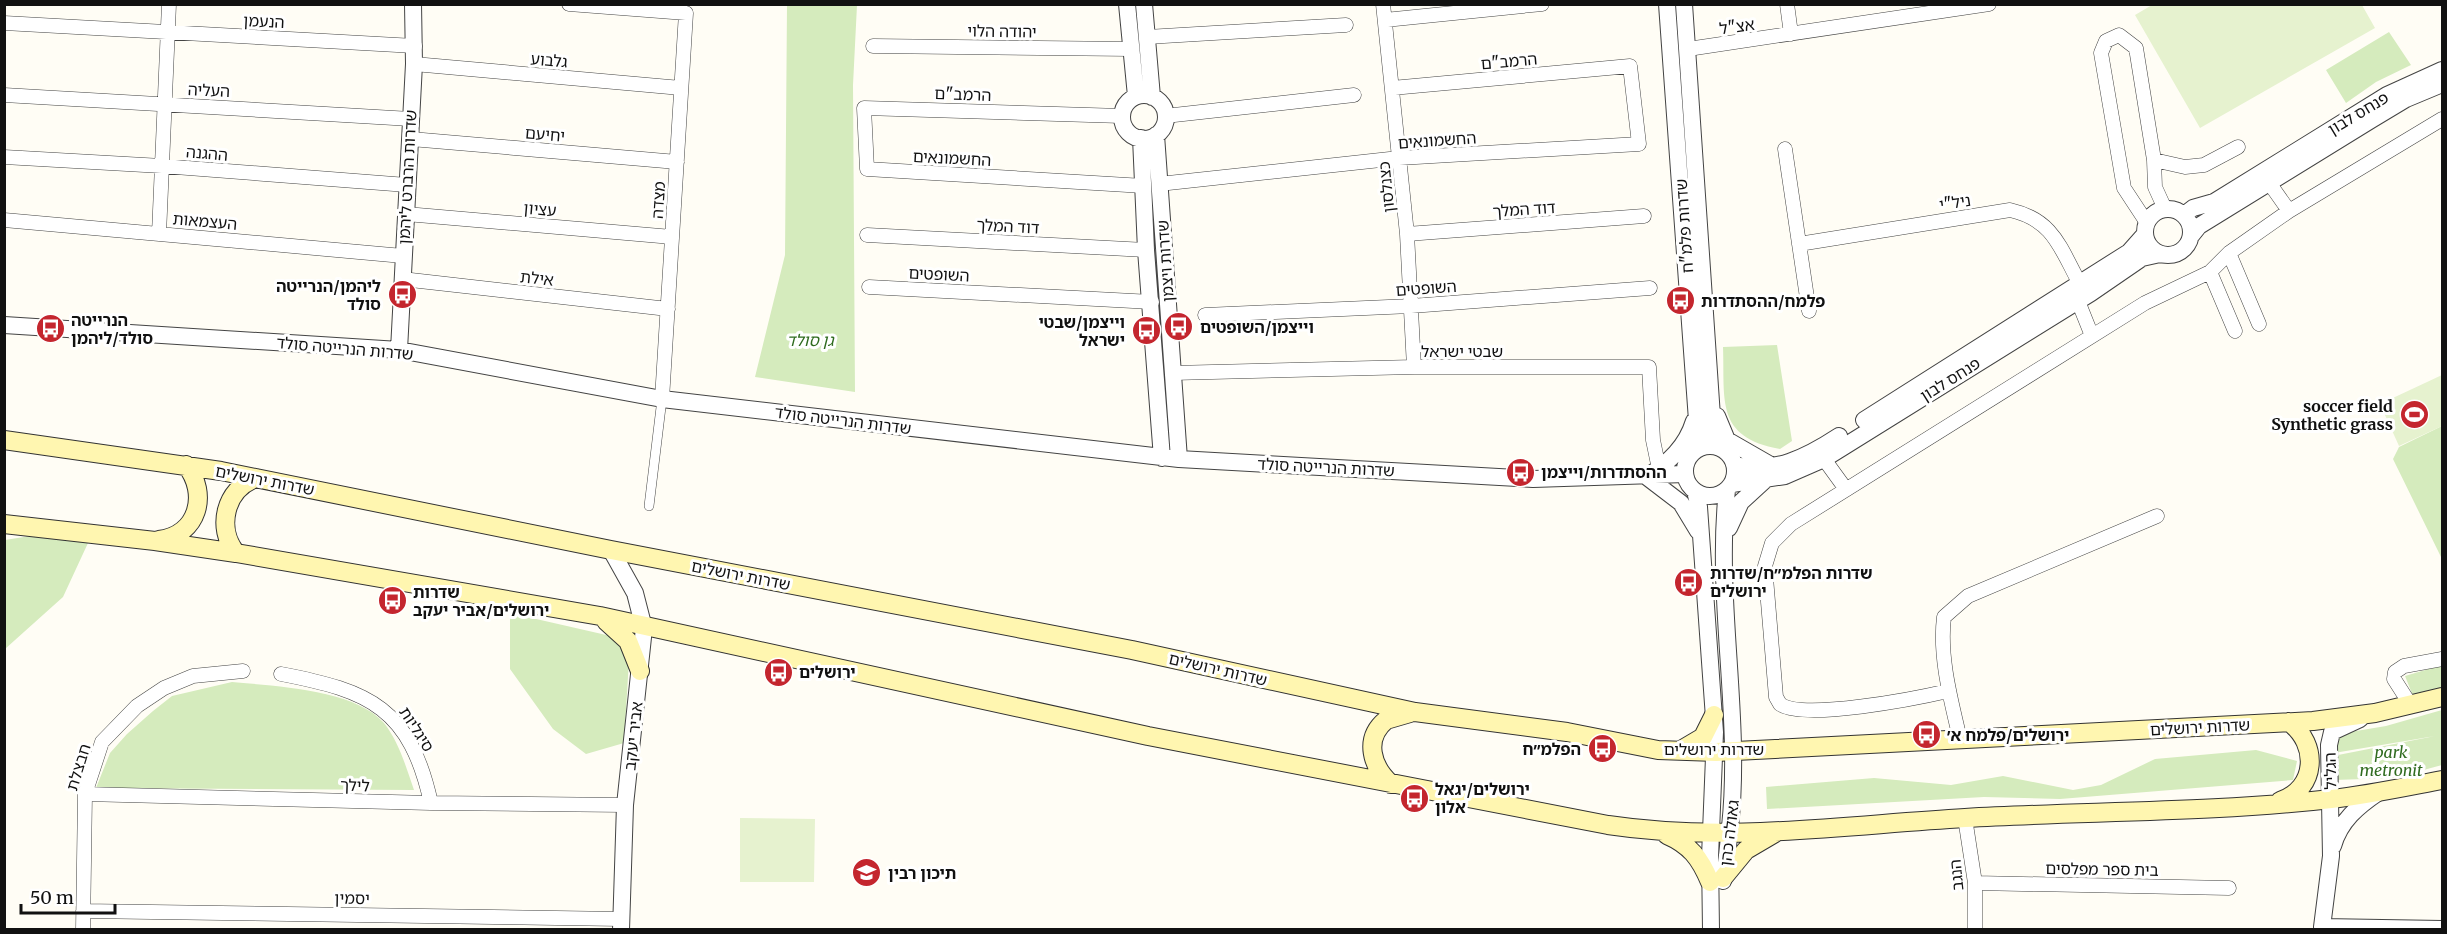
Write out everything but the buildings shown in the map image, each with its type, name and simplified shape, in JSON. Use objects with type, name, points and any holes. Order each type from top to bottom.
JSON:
[{"type":"main road","name":"שדרות ירושלים","points":[[4,440],[186,465],[256,478],[611,550],[1132,650],[1415,712],[1567,732],[1676,752],[2289,722],[2374,713],[2442,697]]},
{"type":"main road","points":[[155,541],[169,539],[179,534],[193,519],[198,487],[186,465]]},
{"type":"main road","points":[[236,553],[225,533],[230,498],[238,487],[256,478]]},
{"type":"main road","points":[[5,525],[155,541],[236,553],[600,616],[644,628],[1148,736],[1608,825],[1660,832],[1779,831],[1965,818],[2162,811],[2330,800],[2442,780]]},
{"type":"main road","points":[[600,616],[628,641],[640,671]]},
{"type":"main road","points":[[1391,784],[1381,775],[1375,764],[1372,752],[1373,740],[1386,720],[1415,712]]},
{"type":"main road","points":[[1676,752],[1703,737],[1714,715]]},
{"type":"main road","points":[[2272,803],[2297,792],[2308,775],[2310,756],[2305,739],[2299,729],[2289,722]]},
{"type":"main road","points":[[1660,832],[1690,848],[1717,880],[1746,850],[1779,831]]},
{"type":"street","points":[[159,234],[169,4]]},
{"type":"street","name":"שדרות הרברט ליהמן","points":[[399,350],[415,46],[413,4]]},
{"type":"street","name":"מצדה","points":[[569,4],[686,13],[662,399],[649,506]]},
{"type":"street","points":[[1127,4],[1131,50],[1144,97]]},
{"type":"street","points":[[1144,4],[1147,37],[1144,97]]},
{"type":"street","name":"כצנלסון","points":[[1383,4],[1407,234],[1414,367]]},
{"type":"street","points":[[1385,20],[1542,4]]},
{"type":"street","name":"שדרות פלמ\"ח","points":[[1667,4],[1697,405],[1706,447]]},
{"type":"street","name":"שדרות פלמ\"ח","points":[[1684,4],[1711,372],[1706,447]]},
{"type":"street","points":[[1787,4],[1791,34]]},
{"type":"street","name":"אצ\"ל","points":[[1688,49],[1989,4]]},
{"type":"street","name":"הנעמן","points":[[4,22],[415,46]]},
{"type":"street","points":[[1147,37],[1346,25]]},
{"type":"street","points":[[2146,228],[2154,213],[2165,209],[2184,215],[2191,228],[2191,236],[2180,252],[2174,255],[2160,254],[2150,246],[2146,228],[2124,188],[2101,53],[2102,47],[2112,37],[2119,35],[2136,48],[2154,160],[2155,187],[2165,209]]},
{"type":"street","name":"יהודה הלוי","points":[[873,46],[1131,50]]},
{"type":"street","name":"גלבוע","points":[[414,64],[681,88]]},
{"type":"street","name":"הרמב\"ם","points":[[1392,88],[1630,66]]},
{"type":"street","name":"החשמונאים","points":[[867,170],[1152,185],[1399,158],[1639,144],[1630,66]]},
{"type":"street","name":"פנחס לבון","points":[[2184,215],[2193,208],[2214,202],[2387,95],[2442,70]]},
{"type":"street","name":"פנחס לבון","points":[[2191,236],[2199,226],[2371,120],[2406,99],[2442,84]]},
{"type":"street","name":"העליה","points":[[4,95],[411,118]]},
{"type":"street","points":[[1166,116],[1354,95]]},
{"type":"street","points":[[1144,97],[1162,104],[1166,116],[1161,130],[1149,137],[1130,133],[1122,122],[1126,104],[1144,97]]},
{"type":"street","name":"הרמב\"ם","points":[[867,170],[864,108],[1122,116]]},
{"type":"street","points":[[1948,691],[1851,708],[1792,709],[1780,704],[1776,697],[1765,566],[1772,543],[1791,524],[1845,488],[2145,303],[2210,272],[2229,253],[2289,211],[2442,119]]},
{"type":"street","name":"שדרות ויצמן","points":[[1149,137],[1179,459]]},
{"type":"street","name":"יחיעם","points":[[411,139],[677,162]]},
{"type":"street","points":[[2154,160],[2185,167],[2204,165],[2238,147]]},
{"type":"street","points":[[1785,148],[1809,311]]},
{"type":"street","name":"ההגנה","points":[[4,157],[162,166],[407,186]]},
{"type":"street","points":[[2270,184],[2289,211]]},
{"type":"street","name":"שדרות ויצמן","points":[[1152,185],[1146,250],[1152,302],[1162,458]]},
{"type":"street","name":"ניל\"י","points":[[1799,244],[2010,210],[2031,215],[2051,231],[2080,284]]},
{"type":"street","name":"עציון","points":[[406,214],[672,237]]},
{"type":"street","name":"דוד המלך","points":[[1407,234],[1644,216]]},
{"type":"street","name":"העצמאות","points":[[4,220],[403,255]]},
{"type":"street","name":"פנחס לבון","points":[[1730,487],[1770,473],[1802,458],[1828,442],[2129,252],[2146,228]]},
{"type":"street","name":"דוד המלך","points":[[867,235],[1146,250]]},
{"type":"street","points":[[2229,253],[2259,324]]},
{"type":"street","name":"פנחס לבון","points":[[1735,465],[1785,476],[1824,459],[2078,301],[2142,258],[2160,254]]},
{"type":"street","points":[[2210,272],[2235,331]]},
{"type":"street","name":"אילת","points":[[402,279],[668,309]]},
{"type":"street","name":"השופטים","points":[[869,287],[1152,302]]},
{"type":"street","name":"השופטים","points":[[1205,315],[1411,306],[1650,288]]},
{"type":"street","points":[[2078,301],[2092,336]]},
{"type":"street","name":"שדרות הנרייטה סולד","points":[[4,325],[399,350],[662,399],[1162,458],[1533,479],[1653,473],[1685,474]]},
{"type":"street","name":"שבטי ישראל","points":[[1172,373],[1414,367],[1649,367],[1653,473]]},
{"type":"street","points":[[1711,372],[1717,414],[1727,440],[1770,473],[1741,502],[1730,523],[1723,549]]},
{"type":"street","points":[[1697,405],[1688,440],[1668,462],[1653,473],[1681,503],[1700,537]]},
{"type":"street","points":[[1711,833],[1725,751],[1723,549],[1730,487],[1735,465],[1729,454],[1706,447],[1688,459],[1685,474],[1695,491],[1714,715],[1725,751]]},
{"type":"street","points":[[1824,459],[1845,488]]},
{"type":"street","points":[[1695,491],[1708,496],[1730,487]]},
{"type":"street","points":[[1960,739],[1948,691],[1942,631],[1944,617],[1968,596],[2157,516]]},
{"type":"street","name":"אביר יעקב","points":[[611,550],[635,593],[644,628],[626,805],[621,924]]},
{"type":"street","points":[[2410,705],[2394,679],[2395,672],[2404,666],[2442,659]]},
{"type":"street","name":"חבצלת","points":[[83,930],[85,794],[102,742],[137,706],[164,688],[193,676],[243,671]]},
{"type":"street","name":"סיגליות","points":[[281,674],[327,683],[360,694],[389,714],[411,745],[424,773],[431,803]]},
{"type":"street","name":"הגליל","points":[[2331,856],[2329,745],[2332,732],[2340,726],[2374,713]]},
{"type":"street","name":"גאולה כהן","points":[[1712,930],[1709,912],[1730,833],[1734,797],[1725,751]]},
{"type":"street","name":"הגליל","points":[[2322,928],[2331,856],[2336,837],[2351,814],[2379,792]]},
{"type":"street","name":"לילך","points":[[85,794],[431,803],[626,805]]},
{"type":"street","name":"הנגב","points":[[1965,818],[1975,883],[1975,930]]},
{"type":"street","name":"גאולה כהן","points":[[1711,833],[1717,880]]},
{"type":"street","name":"בית ספר מפלסים","points":[[1975,883],[2229,888]]},
{"type":"street","name":"יסמין","points":[[83,911],[621,924]]},
{"type":"street","points":[[2322,928],[2442,929]]},
{"type":"green space","name":"גן סולד","points":[[787,5],[857,5],[853,85],[855,392],[755,377],[785,255]]},
{"type":"green space","points":[[2152,5],[2362,5],[2375,28],[2200,128],[2135,15]]},
{"type":"green space","points":[[2389,32],[2411,65],[2376,82],[2346,103],[2326,70]]},
{"type":"green space","points":[[1777,345],[1792,441],[1780,449],[1744,436],[1734,426],[1728,414],[1724,384],[1723,347]]},
{"type":"green space","name":"soccer field Synthetic grass","points":[[2442,375],[2442,426],[2399,446],[2380,404]]},
{"type":"green space","points":[[2442,426],[2441,557],[2393,459],[2399,447]]},
{"type":"green space","points":[[30,536],[88,543],[63,597],[5,649],[5,540]]},
{"type":"green space","points":[[510,613],[615,637],[629,660],[624,743],[586,754],[553,729],[510,669]]},
{"type":"green space","points":[[2442,665],[2442,688],[2413,696],[2405,676]]},
{"type":"green space","points":[[232,682],[313,691],[354,703],[371,712],[384,723],[394,738],[414,790],[96,788],[110,753],[127,734],[172,696]]},
{"type":"green space","name":"park metronit","points":[[2442,710],[2442,765],[2394,778],[2334,780],[2333,756],[2435,736],[2334,753],[2338,734],[2386,726]]},
{"type":"green space","points":[[2256,750],[2297,761],[2293,780],[2060,799],[1984,797],[1767,809],[1766,787],[1874,778],[1951,785],[2003,776],[2073,790],[2101,785],[2155,759]]},
{"type":"green space","points":[[740,818],[815,819],[814,882],[740,882]]},
{"type":"place","name":"ליהמן/הנרייטה סולד","points":[[402,295]]},
{"type":"place","name":"פלמח/ההסתדרות","points":[[1680,301]]},
{"type":"place","name":"וייצמן/השופטים","points":[[1179,327]]},
{"type":"place","name":"הנרייטה סולד/ליהמן","points":[[50,329]]},
{"type":"place","name":"וייצמן/שבטי ישראל","points":[[1146,331]]},
{"type":"place","name":"soccer field Synthetic grass","points":[[2414,415]]},
{"type":"place","name":"ההסתדרות/וייצמן","points":[[1520,472]]},
{"type":"place","name":"שדרות הפלמ״ח/שדרות ירושלים","points":[[1689,582]]},
{"type":"place","name":"שדרות ירושלים/אביר יעקב","points":[[392,601]]},
{"type":"place","name":"ירושלים","points":[[778,672]]},
{"type":"place","name":"ירושלים/פלמח א׳","points":[[1926,735]]},
{"type":"place","name":"הפלמ״ח","points":[[1602,749]]},
{"type":"place","name":"ירושלים/יגאל אלון","points":[[1414,798]]},
{"type":"place","name":"תיכון רבין","points":[[867,873]]}]
